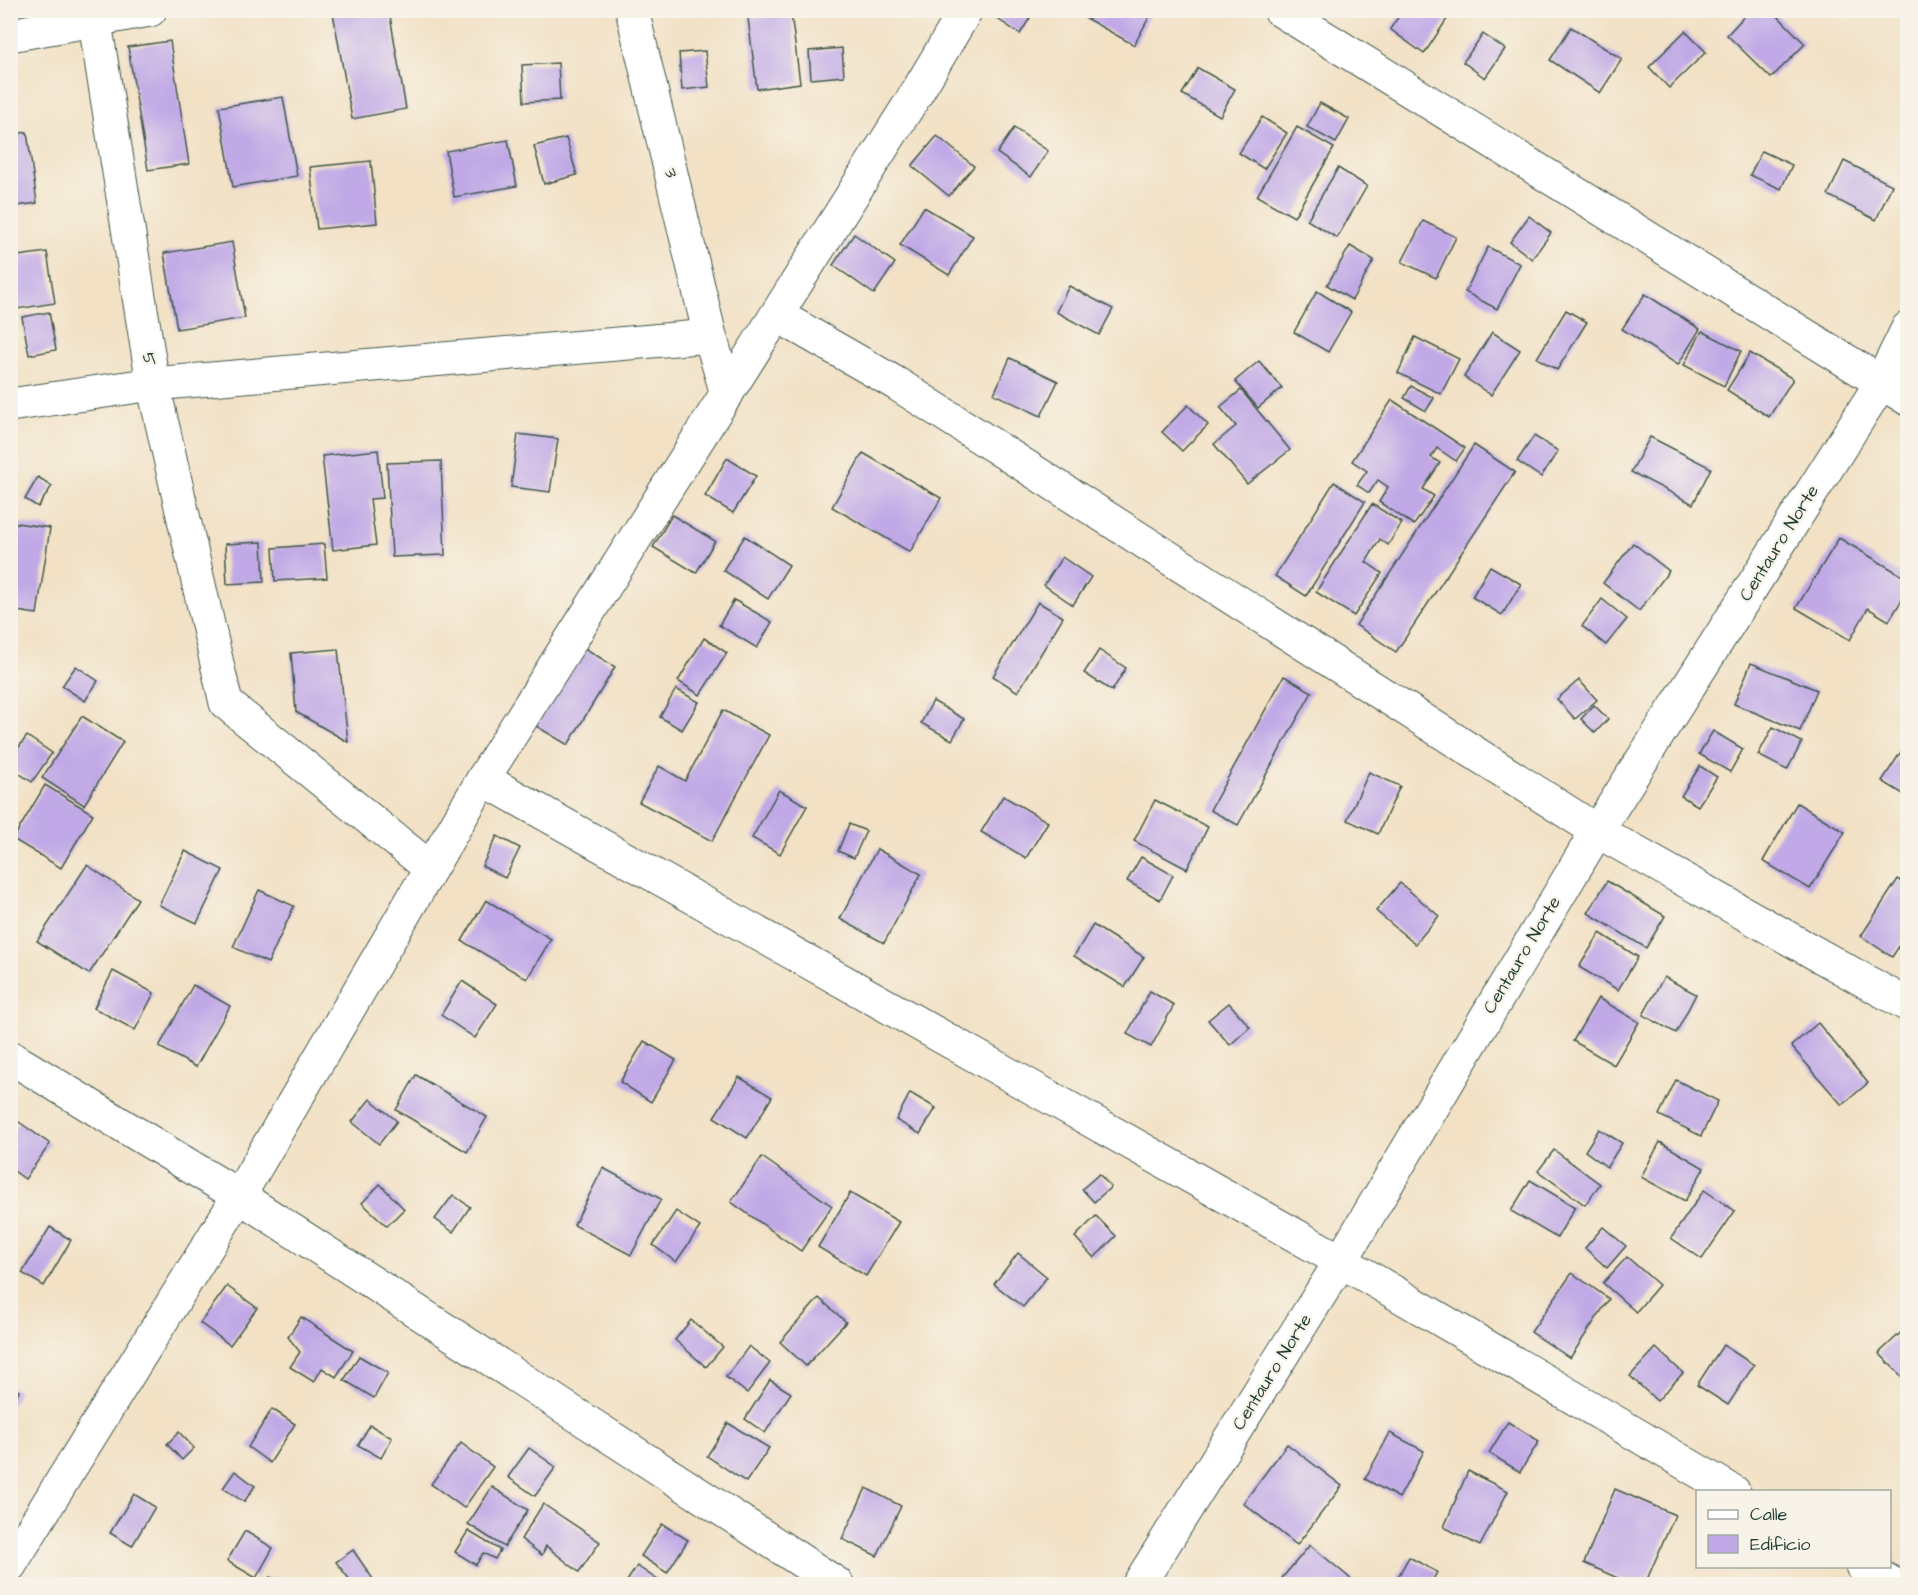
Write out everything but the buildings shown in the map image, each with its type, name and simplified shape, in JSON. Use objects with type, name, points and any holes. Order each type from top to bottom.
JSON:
[{"type":"street","points":[[10,35],[94,16],[150,10]]},
{"type":"street","name":"3","points":[[632,10],[710,336],[727,394]]},
{"type":"street","points":[[10,1565],[239,1196],[483,779],[916,94],[966,10]]},
{"type":"street","points":[[1280,10],[1894,391]]},
{"type":"street","name":"5","points":[[94,16],[153,384],[226,703],[430,868]]},
{"type":"street","points":[[777,315],[897,384],[1597,831],[1908,1005]]},
{"type":"street","name":"Centauro Norte","points":[[1139,1584],[1341,1261],[1597,831],[1894,391],[1908,328]]},
{"type":"street","points":[[10,405],[153,384],[710,336]]},
{"type":"street","points":[[483,779],[1341,1261],[1732,1490]]},
{"type":"street","points":[[10,1057],[239,1196],[837,1584]]},
{"type":"street","points":[[1865,1568],[1893,1584]]}]
